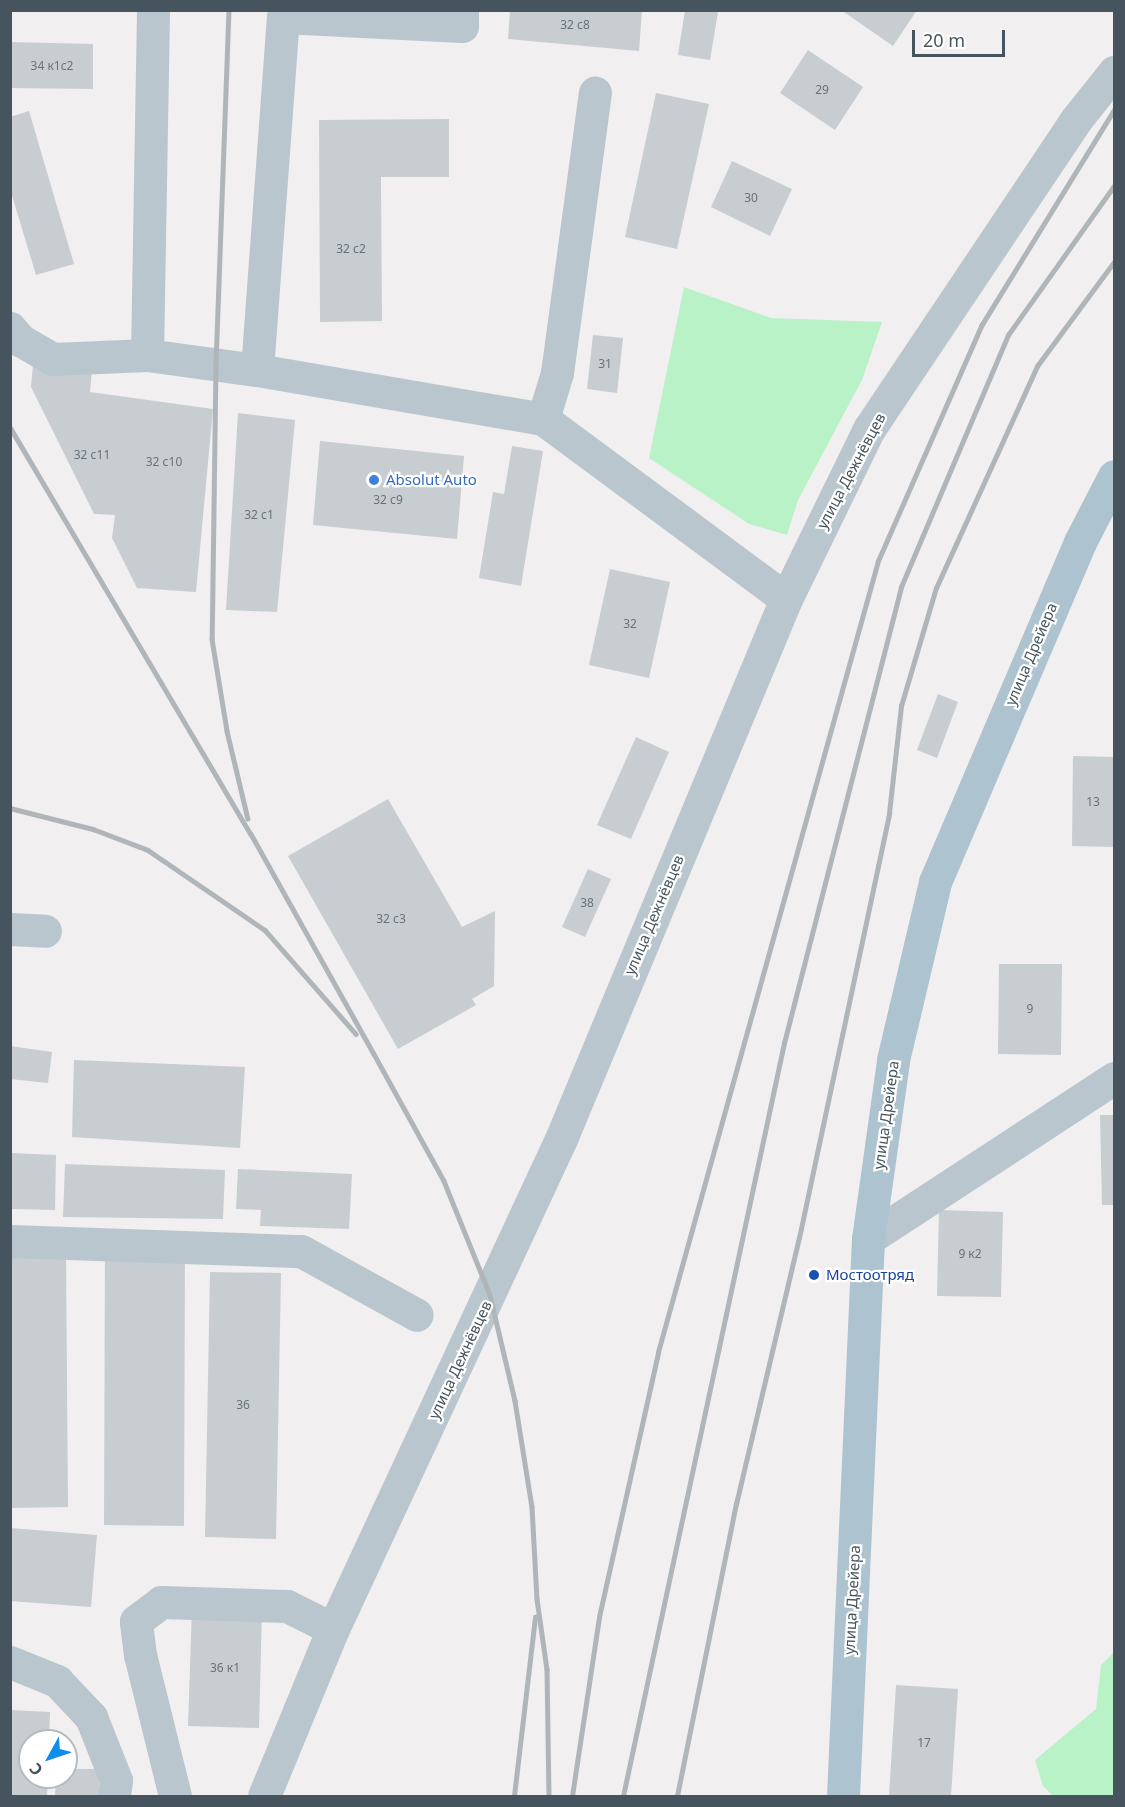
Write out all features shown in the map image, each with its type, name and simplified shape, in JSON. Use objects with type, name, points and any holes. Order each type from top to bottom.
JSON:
[{"type":"main road","name":"улица Дрейера","points":[[843,1797],[868,1239],[893,1060],[935,882],[1080,542],[1114,476]]},
{"type":"street","points":[[147,355],[153,10]]},
{"type":"street","points":[[257,370],[283,17],[462,26],[462,10]]},
{"type":"street","name":"улица Дежнёвцев","points":[[264,1797],[333,1629],[561,1139],[786,599],[869,429],[1075,121],[1114,72]]},
{"type":"street","points":[[543,420],[557,373],[595,93]]},
{"type":"street","points":[[10,328],[20,340],[53,359]]},
{"type":"street","points":[[10,352],[53,359],[147,355],[257,370],[543,420],[786,599]]},
{"type":"street","points":[[10,929],[45,931]]},
{"type":"street","points":[[868,1239],[1114,1078]]},
{"type":"street","points":[[10,1241],[301,1251],[417,1315]]},
{"type":"street","points":[[175,1797],[140,1655],[136,1621],[161,1602],[287,1606],[333,1629]]},
{"type":"street","points":[[10,1662],[57,1681],[91,1717],[116,1780],[114,1797]]},
{"type":"green space","points":[[684,287],[771,318],[882,322],[862,380],[798,500],[787,535],[749,524],[649,458]]},
{"type":"green space","points":[[1114,1652],[1114,1796],[1053,1796],[1043,1786],[1035,1760],[1096,1709],[1101,1665]]},
{"type":"building","points":[[510,10],[642,10],[639,51],[508,39]]},
{"type":"building","points":[[685,10],[718,12],[710,60],[678,55]]},
{"type":"building","points":[[841,10],[917,10],[893,46]]},
{"type":"building","points":[[10,42],[93,44],[93,89],[10,88]]},
{"type":"building","points":[[808,50],[863,87],[835,130],[780,93]]},
{"type":"building","points":[[656,93],[709,104],[677,249],[625,237]]},
{"type":"building","points":[[29,111],[74,264],[36,275],[10,189],[10,117]]},
{"type":"building","points":[[449,119],[449,177],[381,177],[382,321],[320,322],[319,120]]},
{"type":"building","points":[[732,161],[792,189],[770,236],[711,207]]},
{"type":"building","points":[[593,335],[623,338],[617,393],[587,389]]},
{"type":"building","points":[[33,364],[92,370],[90,392],[213,409],[196,592],[137,588],[112,538],[115,515],[94,514],[31,387]]},
{"type":"building","points":[[238,413],[295,420],[277,612],[226,610]]},
{"type":"building","points":[[320,441],[464,456],[457,539],[313,525]]},
{"type":"building","points":[[512,446],[543,451],[521,586],[479,578],[493,492],[504,494]]},
{"type":"building","points":[[610,569],[670,582],[649,678],[589,665]]},
{"type":"building","points":[[938,694],[958,702],[937,758],[917,750]]},
{"type":"building","points":[[636,737],[669,752],[631,839],[597,825]]},
{"type":"building","points":[[1073,756],[1114,757],[1114,847],[1072,846]]},
{"type":"building","points":[[388,799],[462,927],[495,911],[494,986],[472,999],[476,1005],[398,1049],[288,856]]},
{"type":"building","points":[[588,869],[611,879],[585,937],[562,927]]},
{"type":"building","points":[[999,964],[1062,964],[1061,1055],[998,1054]]},
{"type":"building","points":[[10,1046],[52,1052],[48,1083],[10,1079]]},
{"type":"building","points":[[74,1060],[245,1067],[240,1148],[72,1137]]},
{"type":"building","points":[[1100,1115],[1114,1115],[1114,1205],[1102,1205]]},
{"type":"building","points":[[10,1153],[56,1155],[55,1210],[10,1209]]},
{"type":"building","points":[[65,1164],[225,1170],[223,1219],[63,1217]]},
{"type":"building","points":[[238,1169],[352,1174],[349,1229],[260,1226],[261,1210],[236,1209]]},
{"type":"building","points":[[939,1210],[1003,1212],[1001,1297],[937,1296]]},
{"type":"building","points":[[105,1240],[185,1240],[184,1526],[104,1525]]},
{"type":"building","points":[[10,1255],[66,1256],[68,1507],[10,1508]]},
{"type":"building","points":[[210,1272],[281,1273],[276,1539],[205,1537]]},
{"type":"building","points":[[10,1528],[97,1535],[91,1607],[10,1601]]},
{"type":"building","points":[[192,1608],[262,1610],[259,1728],[188,1726]]},
{"type":"building","points":[[896,1685],[958,1689],[951,1796],[889,1796]]},
{"type":"building","points":[[10,1710],[50,1712],[49,1729],[18,1729],[18,1789],[47,1789],[47,1796],[10,1796]]},
{"type":"building","points":[[78,1769],[99,1769],[99,1796],[55,1796],[55,1789],[78,1789]]},
{"type":"railway","points":[[229,10],[216,366],[212,639],[227,731],[248,819]]},
{"type":"railway","points":[[572,1796],[599,1617],[658,1352],[878,561],[981,326],[1114,110]]},
{"type":"railway","points":[[623,1796],[784,1043],[901,587],[1008,335],[1114,186]]},
{"type":"railway","points":[[677,1796],[736,1504],[799,1238],[889,813],[901,706],[936,588],[1037,366],[1114,262]]},
{"type":"railway","points":[[10,427],[251,834],[374,1054],[444,1181],[490,1295],[515,1401],[532,1507],[537,1599],[547,1669],[549,1796]]},
{"type":"railway","points":[[10,808],[93,829],[148,850],[265,930],[356,1034]]},
{"type":"railway","points":[[514,1796],[535,1617]]},
{"type":"place","name":"Absolut Auto","points":[[374,480]]},
{"type":"place","name":"Мостоотряд","points":[[814,1275]]}]
